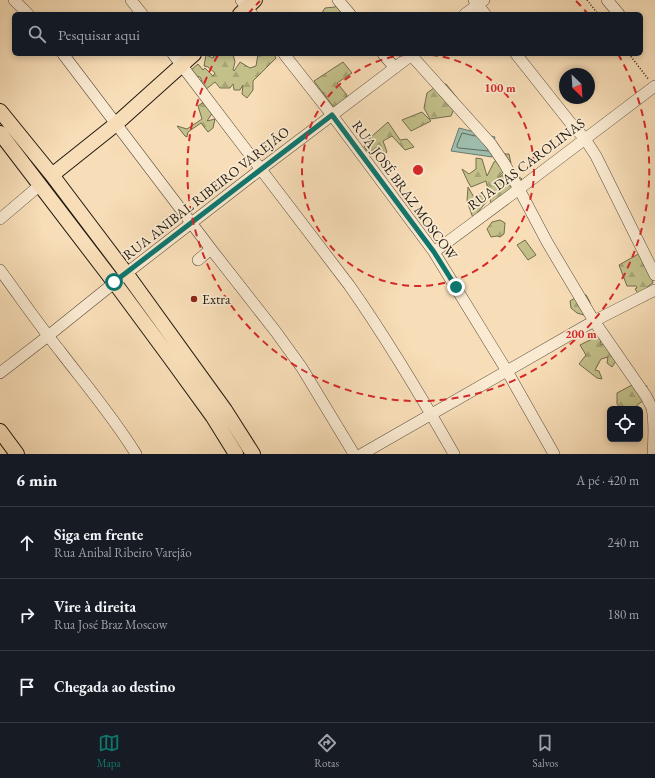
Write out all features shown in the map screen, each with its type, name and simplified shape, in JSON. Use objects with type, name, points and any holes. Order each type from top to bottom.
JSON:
[{"type":"main road","points":[[52,175],[116,124],[192,56]]},
{"type":"main road","points":[[0,111],[52,175],[126,273],[225,410],[253,454]]},
{"type":"main road","points":[[0,134],[114,282],[213,417],[236,454]]},
{"type":"main road","points":[[0,431],[17,454]]},
{"type":"street","points":[[14,0],[26,12]]},
{"type":"street","points":[[131,0],[140,12]]},
{"type":"street","points":[[338,0],[348,12]]},
{"type":"street","points":[[608,0],[617,12]]},
{"type":"street","points":[[467,12],[478,2],[484,12]]},
{"type":"street","points":[[65,56],[192,223],[205,255],[276,332],[302,368],[354,454]]},
{"type":"street","points":[[174,56],[349,285],[373,320],[454,454]]},
{"type":"street","name":"RUA JOSÉ BRAZ MOSCOW","points":[[286,56],[332,115],[434,252],[507,371],[554,454]]},
{"type":"street","points":[[385,56],[395,68]]},
{"type":"street","name":"RUA ANIBAL RIBEIRO VAREJÃO","points":[[0,373],[114,282],[411,56]]},
{"type":"street","points":[[413,56],[491,144],[519,189],[547,242],[594,321],[646,396],[652,408],[654,430],[653,454]]},
{"type":"street","points":[[518,56],[585,139],[596,156],[655,275]]},
{"type":"street","name":"RUA DAS CAROLINAS","points":[[434,252],[655,87]]},
{"type":"street","points":[[0,219],[40,185]]},
{"type":"street","points":[[0,270],[136,454]]},
{"type":"street","points":[[362,454],[594,321],[655,290]]},
{"type":"path","points":[[587,0],[596,12]]},
{"type":"path","points":[[631,56],[655,87]]},
{"type":"green space","points":[[341,0],[346,12],[322,12],[325,8],[335,7]]},
{"type":"green space","points":[[206,56],[214,57],[213,56],[234,56],[235,62],[234,71],[240,62],[250,68],[256,66],[258,56],[275,56],[276,58],[253,81],[253,90],[247,98],[242,94],[243,85],[240,90],[234,90],[233,84],[230,88],[220,88],[215,82],[205,90],[200,85],[202,81],[200,77],[196,76],[191,70],[198,64],[203,70],[205,68],[213,76],[215,73],[208,67],[204,66]]},
{"type":"green space","points":[[343,62],[352,73],[337,83],[347,95],[345,101],[335,109],[314,81]]},
{"type":"green space","points":[[446,84],[458,99],[451,116],[430,119],[424,108],[427,93],[434,88]]},
{"type":"green space","points":[[205,101],[213,112],[207,121],[215,119],[213,128],[208,132],[201,123],[188,132],[187,137],[185,136],[177,126],[187,129],[202,119],[198,106]]},
{"type":"green space","points":[[422,112],[431,121],[411,131],[402,120]]},
{"type":"green space","points":[[388,122],[400,140],[407,139],[414,147],[405,150],[392,136],[383,141],[387,152],[384,155],[377,147],[370,152],[366,150],[364,146],[371,137]]},
{"type":"green space","points":[[504,154],[509,154],[511,163],[495,181],[506,172],[514,173],[522,179],[493,212],[486,181],[471,187],[462,169],[469,174],[476,169],[476,158],[482,159],[487,176],[494,162]]},
{"type":"green space","points":[[468,187],[475,199],[480,192],[487,201],[473,218],[467,201]]},
{"type":"green space","points":[[500,220],[505,223],[504,234],[500,237],[491,237],[487,229],[492,222]]},
{"type":"green space","points":[[525,240],[536,255],[528,260],[517,245]]},
{"type":"green space","points":[[640,253],[655,279],[652,281],[653,283],[647,287],[649,291],[639,295],[635,289],[637,288],[636,286],[627,286],[619,265]]},
{"type":"green space","points":[[582,294],[586,295],[590,303],[587,316],[577,313],[571,308],[570,301]]},
{"type":"green space","points":[[600,335],[601,345],[607,344],[618,358],[612,367],[607,363],[608,357],[601,359],[595,370],[599,371],[602,379],[597,378],[579,364],[586,355],[580,345]]},
{"type":"green space","points":[[634,384],[647,386],[643,401],[637,406],[619,406],[617,404],[617,393]]},
{"type":"water","points":[[459,128],[495,137],[492,157],[451,151]]},
{"type":"place","name":"Extra","points":[[194,299]]},
{"type":"route","points":[[114,282],[332,115],[434,252],[456,287]]}]
